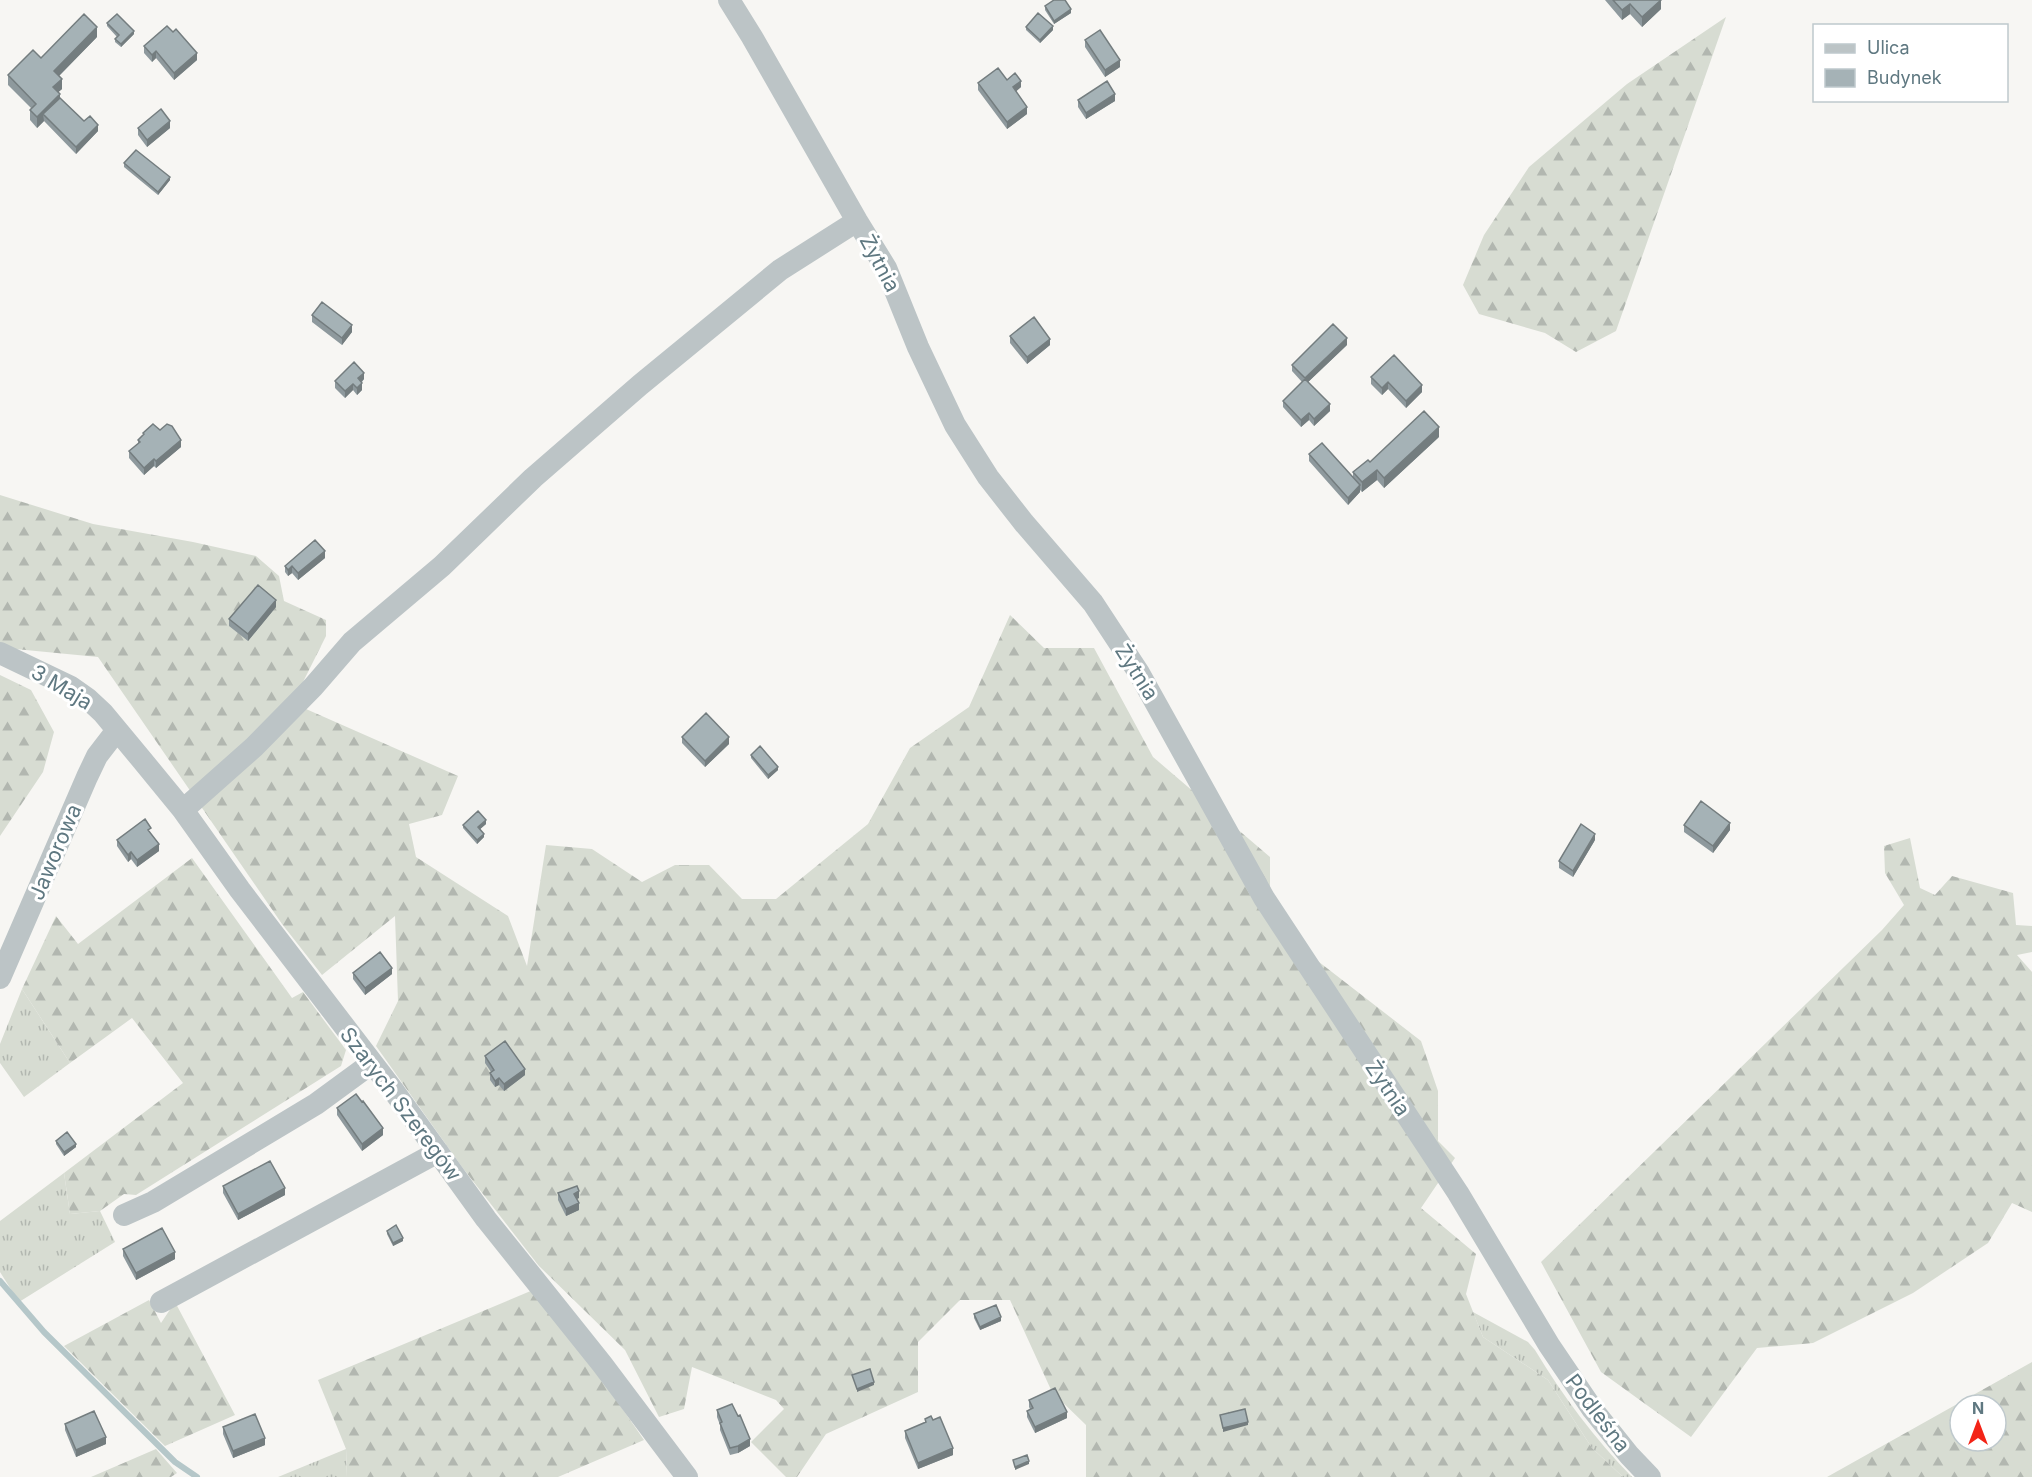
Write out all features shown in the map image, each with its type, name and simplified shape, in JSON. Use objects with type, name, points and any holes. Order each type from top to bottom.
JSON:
[{"type":"street","name":"Żytnia","points":[[736,3],[752,37],[886,268],[918,347],[955,425],[1024,523],[1093,603],[1139,673],[1264,898],[1458,1194],[1549,1345]]},
{"type":"street","points":[[183,810],[254,747],[313,687],[352,642],[442,566],[533,478],[640,385],[780,270],[857,221]]},
{"type":"street","name":"3 Maja","points":[[0,653],[70,687],[88,699],[117,730]]},
{"type":"street","name":"Szarych Szeregów","points":[[117,730],[183,810],[240,890],[372,1063],[486,1219],[602,1364],[687,1477]]},
{"type":"street","name":"Jaworowa","points":[[0,978],[87,777],[98,756],[117,730]]},
{"type":"street","points":[[124,1215],[153,1202],[316,1104],[372,1063]]},
{"type":"street","points":[[161,1302],[438,1152]]},
{"type":"street","name":"Podleśna","points":[[1549,1345],[1593,1410],[1650,1477]]},
{"type":"green space","points":[[1726,17],[1616,331],[1576,352],[1545,333],[1479,314],[1463,285],[1484,235],[1529,167],[1627,84]]},
{"type":"green space","points":[[0,495],[93,524],[256,556],[279,576],[284,601],[326,620],[326,636],[299,690],[306,709],[458,776],[442,815],[409,824],[416,857],[508,916],[527,966],[546,845],[592,849],[642,882],[675,865],[709,865],[742,899],[776,899],[868,824],[910,748],[969,707],[1010,615],[1044,648],[1094,648],[1153,757],[1270,857],[1270,924],[1421,1041],[1438,1091],[1438,1141],[1455,1158],[1421,1208],[1476,1254],[1466,1294],[1483,1337],[1548,1380],[1592,1448],[1623,1477],[1086,1477],[1086,1425],[1052,1392],[1010,1300],[960,1300],[918,1342],[918,1392],[826,1434],[797,1477],[786,1477],[751,1442],[784,1409],[776,1400],[692,1367],[684,1409],[659,1417],[625,1350],[539,1266],[462,1167],[376,1046],[398,1001],[395,916],[322,975],[282,924],[98,657],[5,648],[0,645]]},
{"type":"green space","points":[[0,675],[31,690],[54,732],[43,772],[0,836]]},
{"type":"green space","points":[[1910,838],[1920,888],[1935,895],[1952,876],[2013,893],[2016,925],[2032,926],[2032,952],[2017,955],[2032,972],[2032,1212],[2012,1203],[1988,1243],[1913,1293],[1813,1343],[1757,1348],[1691,1437],[1601,1372],[1541,1262],[1882,930],[1904,905],[1885,873],[1884,846]]},
{"type":"green space","points":[[192,858],[292,998],[303,992],[346,1050],[341,1066],[136,1195],[124,1194],[100,1211],[70,1214],[64,1173],[183,1083],[132,1018],[70,1063],[22,989],[56,916],[78,944]]},
{"type":"green space","points":[[22,989],[70,1063],[24,1097],[0,1063],[0,1044]]},
{"type":"green space","points":[[64,1173],[70,1214],[100,1211],[115,1242],[19,1302],[0,1272],[0,1221]]},
{"type":"green space","points":[[533,1290],[579,1346],[644,1440],[558,1477],[347,1477],[346,1449],[318,1380]]},
{"type":"green space","points":[[149,1300],[161,1323],[175,1302],[235,1415],[165,1446],[64,1346]]},
{"type":"green space","points":[[1473,1312],[1528,1342],[1580,1416],[1632,1477],[1623,1477],[1592,1448],[1548,1380],[1483,1337]]},
{"type":"green space","points":[[2032,1362],[2032,1477],[1827,1477],[1948,1409],[1948,1453],[2008,1453],[2008,1393],[1977,1393]]},
{"type":"green space","points":[[156,1449],[177,1473],[171,1477],[91,1477]]},
{"type":"green space","points":[[346,1449],[347,1477],[278,1477]]},
{"type":"building","points":[[1054,0],[1065,0],[1071,9],[1054,21],[1045,6]]},
{"type":"building","points":[[1613,0],[1661,0],[1642,17],[1630,4],[1622,10]]},
{"type":"building","points":[[1038,13],[1053,26],[1040,40],[1026,27]]},
{"type":"building","points":[[84,14],[97,27],[54,71],[62,79],[53,87],[60,94],[37,117],[30,110],[36,104],[8,75],[33,50],[41,58]]},
{"type":"building","points":[[117,14],[134,31],[121,44],[115,39],[119,35],[107,23]]},
{"type":"building","points":[[167,26],[173,32],[176,29],[197,53],[174,73],[156,51],[152,55],[144,46]]},
{"type":"building","points":[[1100,30],[1120,60],[1105,70],[1085,40]]},
{"type":"building","points":[[998,68],[1007,80],[1015,73],[1021,81],[1013,87],[1027,107],[1007,122],[978,83]]},
{"type":"building","points":[[1107,81],[1115,94],[1086,113],[1078,100]]},
{"type":"building","points":[[60,98],[84,121],[90,116],[98,125],[76,147],[43,114]]},
{"type":"building","points":[[161,109],[170,121],[147,140],[138,128]]},
{"type":"building","points":[[136,150],[170,177],[158,192],[124,163]]},
{"type":"building","points":[[322,302],[352,325],[342,338],[312,315]]},
{"type":"building","points":[[1034,317],[1050,339],[1027,357],[1010,336]]},
{"type":"building","points":[[1333,324],[1347,338],[1305,378],[1292,365]]},
{"type":"building","points":[[1394,355],[1422,385],[1406,401],[1388,382],[1382,388],[1371,377]]},
{"type":"building","points":[[354,362],[364,373],[358,378],[362,383],[357,388],[353,384],[345,391],[335,381]]},
{"type":"building","points":[[1305,379],[1330,404],[1314,419],[1309,413],[1301,420],[1283,401]]},
{"type":"building","points":[[1424,411],[1439,427],[1384,478],[1377,470],[1362,482],[1353,472],[1368,460],[1370,462]]},
{"type":"building","points":[[153,424],[160,430],[167,424],[172,426],[181,440],[144,468],[129,451],[140,442],[138,440],[143,433]]},
{"type":"building","points":[[1322,443],[1360,485],[1348,498],[1309,454]]},
{"type":"building","points":[[315,540],[325,551],[298,573],[292,566],[288,570],[285,566]]},
{"type":"building","points":[[258,585],[276,600],[248,634],[229,619]]},
{"type":"building","points":[[706,713],[729,737],[705,761],[682,737]]},
{"type":"building","points":[[760,746],[778,767],[768,775],[751,755]]},
{"type":"building","points":[[1701,801],[1730,823],[1713,846],[1684,825]]},
{"type":"building","points":[[478,811],[486,820],[478,827],[484,834],[477,840],[463,825]]},
{"type":"building","points":[[145,819],[151,828],[148,830],[159,844],[137,860],[131,852],[128,855],[117,840]]},
{"type":"building","points":[[1581,824],[1595,834],[1573,871],[1559,861]]},
{"type":"building","points":[[380,952],[392,968],[365,988],[353,973]]},
{"type":"building","points":[[505,1041],[525,1069],[504,1084],[499,1078],[495,1081],[490,1073],[494,1070],[485,1056]]},
{"type":"building","points":[[356,1094],[383,1128],[362,1144],[337,1108]]},
{"type":"building","points":[[67,1132],[76,1144],[64,1152],[56,1141]]},
{"type":"building","points":[[270,1161],[285,1188],[238,1214],[223,1186]]},
{"type":"building","points":[[577,1186],[579,1191],[574,1194],[579,1203],[566,1209],[558,1193]]},
{"type":"building","points":[[396,1225],[403,1238],[393,1243],[387,1231]]},
{"type":"building","points":[[162,1228],[175,1252],[136,1273],[123,1249]]},
{"type":"building","points":[[996,1305],[1001,1317],[980,1327],[974,1314]]},
{"type":"building","points":[[870,1369],[874,1382],[857,1389],[852,1375]]},
{"type":"building","points":[[1055,1388],[1067,1412],[1035,1427],[1027,1411],[1033,1408],[1029,1400]]},
{"type":"building","points":[[732,1404],[738,1416],[740,1415],[750,1439],[730,1448],[717,1410]]},
{"type":"building","points":[[1245,1409],[1248,1422],[1223,1428],[1220,1415]]},
{"type":"building","points":[[94,1411],[106,1437],[76,1450],[65,1424]]},
{"type":"building","points":[[255,1414],[265,1438],[233,1451],[223,1427]]},
{"type":"building","points":[[931,1416],[933,1420],[940,1417],[953,1448],[918,1463],[905,1431],[926,1422],[925,1419]]},
{"type":"building","points":[[1027,1455],[1029,1461],[1015,1467],[1013,1460]]},
{"type":"waterway","points":[[0,1281],[44,1332],[175,1462],[197,1477]]}]
